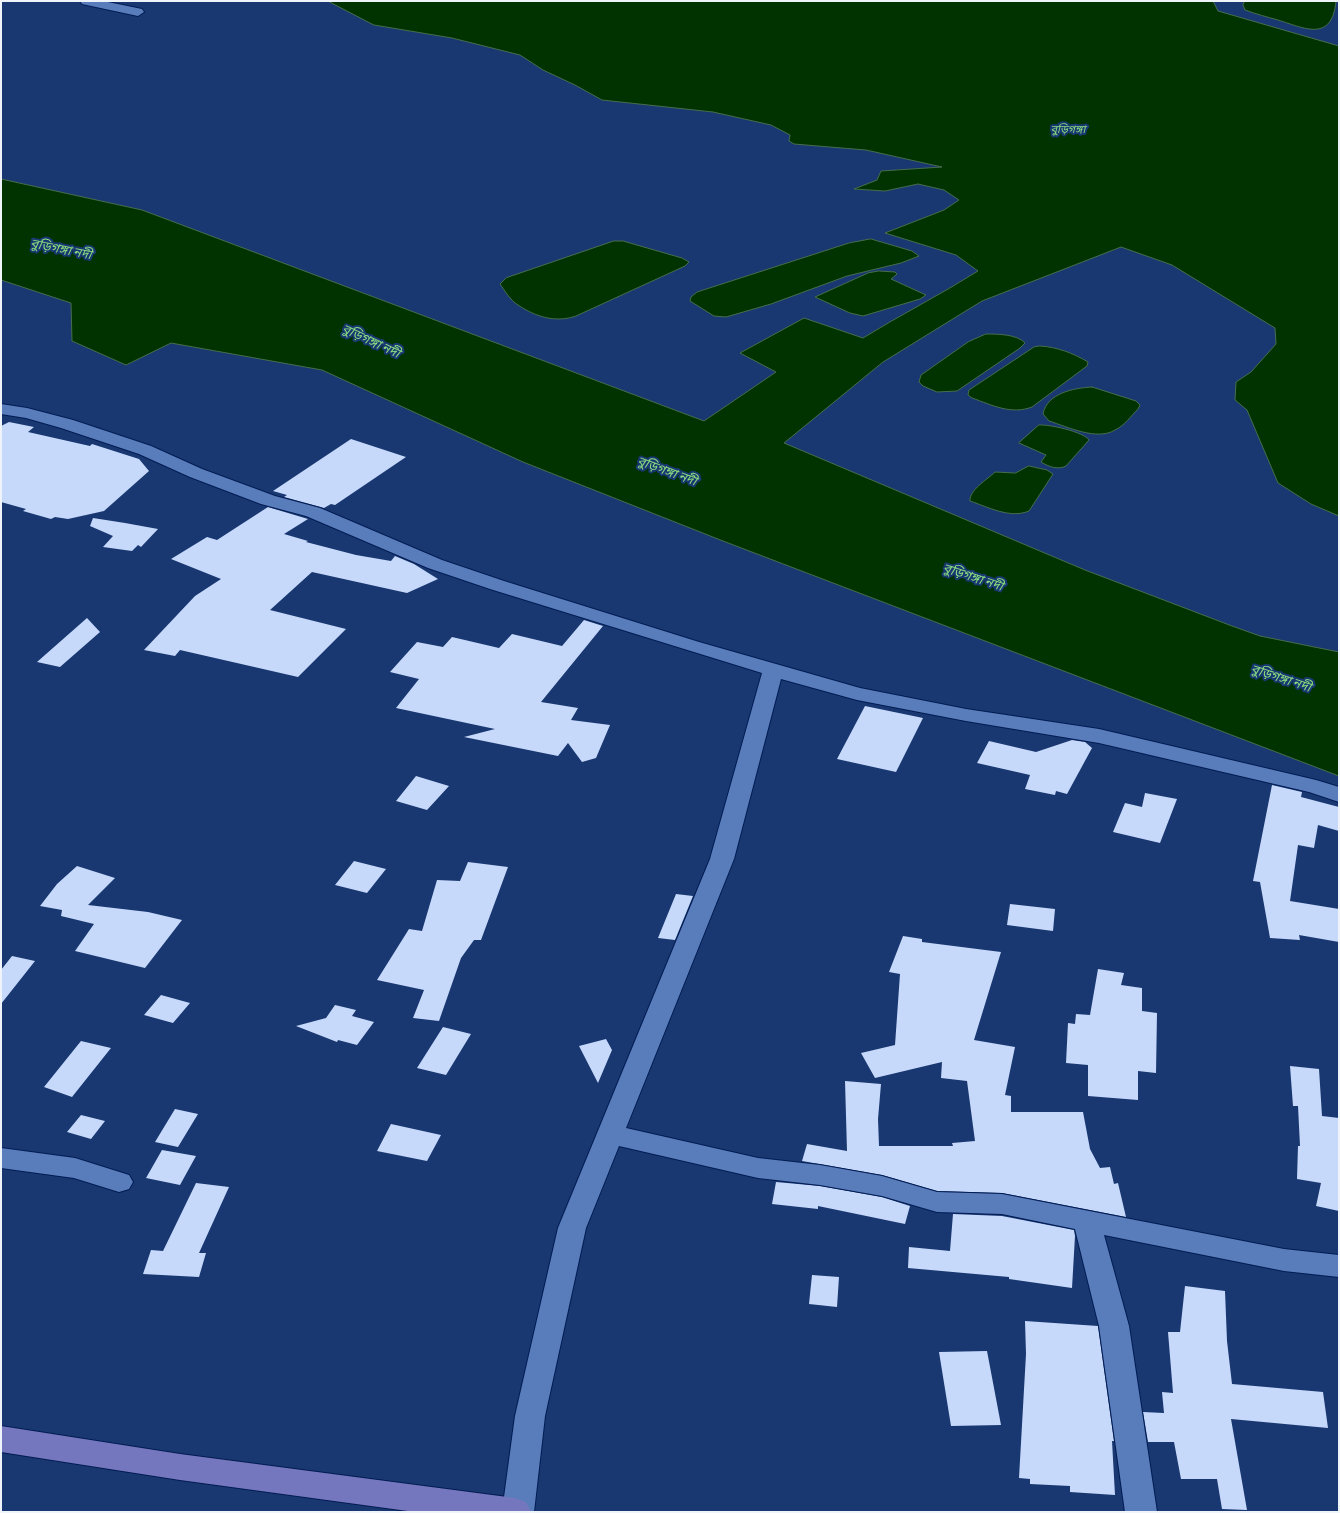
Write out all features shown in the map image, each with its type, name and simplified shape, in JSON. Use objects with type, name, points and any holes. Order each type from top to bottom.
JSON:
[{"type":"main road","points":[[1,1438],[180,1467],[515,1512]]},
{"type":"street","points":[[86,1],[138,12]]},
{"type":"street","points":[[1,409],[27,413],[67,424],[144,450],[196,473],[268,500],[313,512],[435,564],[692,646],[773,670],[857,694],[966,715],[1099,736],[1316,787],[1339,795]]},
{"type":"street","points":[[518,1512],[530,1416],[544,1347],[572,1228],[722,859],[773,670]]},
{"type":"street","points":[[610,1134],[758,1168],[820,1175],[882,1186],[938,1202],[1002,1204],[1284,1260],[1339,1266]]},
{"type":"street","points":[[1,1158],[74,1168],[119,1182]]},
{"type":"street","points":[[1087,1222],[1114,1326],[1141,1512]]},
{"type":"water","points":[[328,1],[1213,1],[1218,11],[1339,46],[1339,516],[1311,504],[1278,483],[1247,410],[1235,400],[1236,382],[1251,372],[1276,344],[1275,328],[1172,265],[1121,247],[982,301],[883,362],[784,443],[1085,570],[1232,626],[1260,636],[1339,652],[1339,776],[723,541],[523,462],[322,370],[171,343],[126,365],[72,341],[71,303],[1,280],[1,179],[142,210],[704,421],[776,372],[740,353],[804,318],[863,338],[978,271],[956,255],[885,233],[944,210],[959,200],[944,190],[918,184],[885,191],[854,189],[877,180],[881,171],[942,167],[866,150],[794,144],[789,141],[790,135],[771,125],[713,112],[602,100],[543,70],[520,55],[452,38],[374,25]]},
{"type":"water","points":[[1245,1],[1336,1],[1329,23],[1323,28],[1307,29],[1245,10],[1243,5]]},
{"type":"water","points":[[871,239],[912,251],[919,256],[901,263],[847,276],[771,304],[726,317],[714,316],[690,301],[691,297],[697,292],[849,243]]},
{"type":"water","points":[[614,241],[623,241],[682,258],[689,262],[685,266],[576,316],[561,319],[539,316],[518,305],[500,284],[506,278]]},
{"type":"water","points":[[879,271],[895,272],[897,274],[891,279],[926,295],[920,299],[863,316],[850,313],[815,297],[868,273]]},
{"type":"water","points":[[986,334],[1012,336],[1025,343],[1020,348],[957,391],[937,392],[923,386],[919,382],[921,375],[968,342]]},
{"type":"water","points":[[1040,346],[1059,349],[1071,353],[1088,362],[1087,366],[1032,407],[1024,409],[1009,410],[972,398],[968,395],[969,390],[1034,347]]},
{"type":"water","points":[[1092,387],[1136,401],[1140,405],[1138,409],[1121,426],[1108,433],[1100,434],[1082,432],[1049,421],[1043,414],[1050,401],[1056,396],[1070,390]]},
{"type":"water","points":[[1039,425],[1066,429],[1080,434],[1089,440],[1066,466],[1060,468],[1050,467],[1041,462],[1046,455],[1019,443]]},
{"type":"water","points":[[1029,466],[1047,470],[1053,474],[1029,511],[1014,514],[1007,513],[970,501],[972,493],[995,472],[1015,473]]},
{"type":"building","points":[[9,422],[34,427],[28,432],[90,446],[92,444],[139,459],[149,471],[104,511],[68,519],[55,517],[51,519],[23,511],[26,509],[1,502],[1,426]]},
{"type":"building","points":[[351,439],[406,457],[335,505],[331,504],[324,508],[284,497],[287,495],[273,491]]},
{"type":"building","points":[[268,507],[308,519],[284,534],[308,541],[306,542],[356,555],[391,561],[395,556],[414,564],[438,579],[407,593],[312,572],[270,610],[346,629],[298,677],[180,650],[175,656],[144,650],[195,596],[221,579],[171,559],[207,537],[217,540]]},
{"type":"building","points":[[93,518],[158,529],[141,547],[138,545],[132,551],[103,547],[113,536],[90,526]]},
{"type":"building","points":[[87,618],[100,632],[60,667],[37,662]]},
{"type":"building","points":[[584,620],[603,626],[541,702],[578,708],[571,720],[610,725],[596,758],[582,762],[568,743],[558,756],[464,737],[495,729],[396,708],[419,679],[390,672],[417,642],[443,647],[452,637],[499,648],[512,634],[562,646]]},
{"type":"building","points":[[865,706],[923,718],[896,772],[837,759]]},
{"type":"building","points":[[1072,740],[1085,742],[1092,748],[1067,794],[1056,791],[1055,795],[1025,789],[1030,775],[977,763],[989,741],[1036,752]]},
{"type":"building","points":[[416,776],[449,786],[427,810],[396,801]]},
{"type":"building","points":[[1272,785],[1302,792],[1301,797],[1339,807],[1339,831],[1318,825],[1314,848],[1298,845],[1290,901],[1339,909],[1339,942],[1299,935],[1300,940],[1270,938],[1260,882],[1253,881]]},
{"type":"building","points":[[1145,793],[1177,799],[1160,843],[1113,832],[1125,803],[1142,807]]},
{"type":"building","points":[[354,861],[386,869],[367,893],[335,885]]},
{"type":"building","points":[[468,862],[508,867],[481,940],[474,940],[461,958],[439,1021],[413,1018],[424,990],[377,980],[409,929],[422,931],[437,880],[460,881]]},
{"type":"building","points":[[77,866],[115,878],[88,905],[148,912],[182,920],[145,968],[75,951],[94,924],[61,916],[62,910],[40,906],[57,884]]},
{"type":"building","points":[[676,894],[693,896],[675,940],[658,938]]},
{"type":"building","points":[[1010,904],[1055,909],[1053,931],[1007,925]]},
{"type":"building","points":[[903,936],[922,939],[922,942],[1001,952],[974,1040],[1015,1047],[1005,1095],[1011,1096],[1011,1112],[1083,1112],[1090,1149],[1100,1168],[1110,1167],[1114,1184],[1118,1183],[1126,1217],[1002,1193],[937,1191],[882,1175],[802,1161],[807,1144],[847,1151],[845,1081],[881,1084],[878,1119],[879,1146],[953,1146],[952,1143],[975,1141],[967,1081],[941,1078],[942,1062],[875,1078],[861,1053],[895,1045],[900,974],[889,972]]},
{"type":"building","points":[[12,956],[35,961],[1,1004],[1,970]]},
{"type":"building","points":[[1098,969],[1124,973],[1121,985],[1142,988],[1142,1011],[1157,1013],[1156,1073],[1138,1071],[1138,1100],[1088,1096],[1088,1065],[1066,1063],[1068,1023],[1075,1024],[1076,1014],[1090,1015]]},
{"type":"building","points":[[161,995],[190,1003],[173,1023],[144,1015]]},
{"type":"building","points":[[335,1005],[356,1010],[352,1016],[374,1022],[357,1045],[338,1040],[337,1042],[296,1026],[326,1018]]},
{"type":"building","points":[[443,1027],[471,1034],[446,1075],[417,1068]]},
{"type":"building","points":[[606,1039],[612,1050],[598,1083],[579,1046]]},
{"type":"building","points":[[81,1041],[111,1048],[72,1097],[44,1087]]},
{"type":"building","points":[[1290,1066],[1319,1069],[1322,1116],[1339,1118],[1339,1211],[1316,1206],[1321,1183],[1297,1179],[1298,1146],[1300,1146],[1298,1106],[1293,1106]]},
{"type":"building","points":[[175,1109],[198,1114],[178,1147],[155,1142]]},
{"type":"building","points":[[81,1115],[105,1121],[91,1139],[67,1132]]},
{"type":"building","points":[[391,1124],[441,1135],[427,1161],[377,1151]]},
{"type":"building","points":[[162,1150],[196,1156],[180,1185],[146,1178]]},
{"type":"building","points":[[776,1182],[820,1186],[882,1197],[910,1206],[905,1224],[818,1206],[818,1209],[772,1204]]},
{"type":"building","points":[[196,1183],[229,1187],[199,1253],[206,1253],[199,1277],[143,1274],[151,1250],[163,1251]]},
{"type":"building","points":[[953,1214],[1002,1216],[1074,1230],[1075,1236],[1072,1288],[1009,1279],[1009,1277],[908,1268],[909,1247],[950,1251]]},
{"type":"building","points":[[812,1275],[839,1277],[837,1307],[809,1304]]},
{"type":"building","points":[[1185,1286],[1225,1291],[1227,1341],[1232,1384],[1323,1392],[1328,1428],[1231,1419],[1247,1510],[1222,1509],[1217,1479],[1181,1479],[1174,1442],[1148,1442],[1143,1412],[1164,1413],[1162,1392],[1173,1393],[1168,1332],[1180,1332]]},
{"type":"building","points":[[1025,1321],[1098,1326],[1114,1441],[1112,1441],[1115,1495],[1070,1492],[1070,1486],[1030,1484],[1030,1479],[1019,1478],[1026,1354]]},
{"type":"building","points":[[987,1351],[1001,1425],[951,1426],[939,1352]]},
{"type":"water label","name":"বুড়িগঙ্গা","points":[[1068,129]]},
{"type":"water label","name":"বুড়িগঙ্গা নদী","points":[[61,249]]},
{"type":"water label","name":"বুড়িগঙ্গা নদী","points":[[371,341]]},
{"type":"water label","name":"বুড়িগঙ্গা নদী","points":[[667,471]]},
{"type":"water label","name":"বুড়িগঙ্গা নদী","points":[[973,577]]},
{"type":"water label","name":"বুড়িগঙ্গা নদী","points":[[1281,678]]}]
